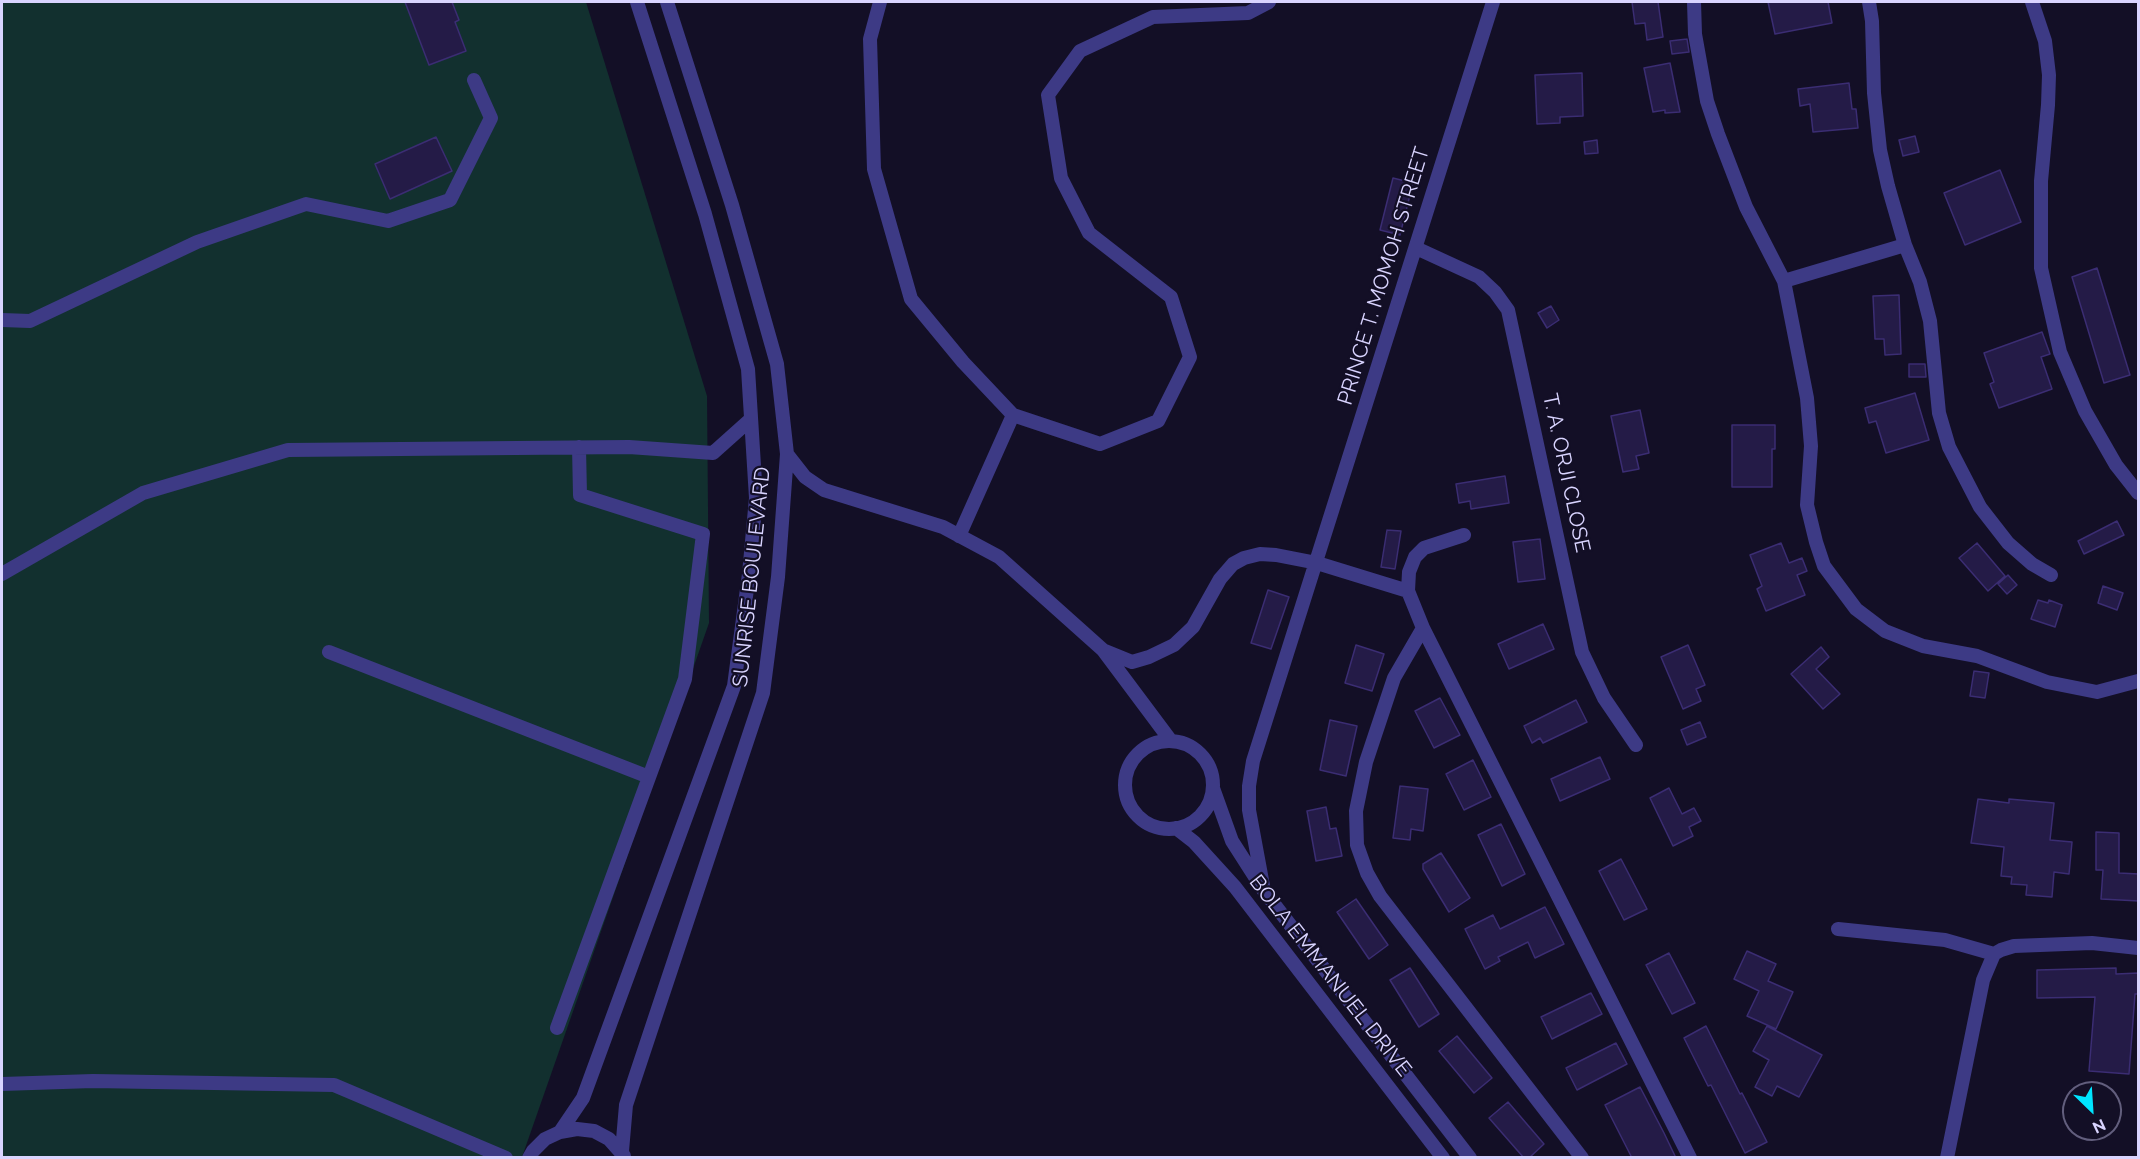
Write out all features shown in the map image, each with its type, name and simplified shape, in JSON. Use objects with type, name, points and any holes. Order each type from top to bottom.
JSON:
[{"type":"street","name":"SUNRISE BOULEVARD","points":[[560,1132],[583,1098],[734,686],[749,574],[756,498],[748,369],[705,214],[637,2]]},
{"type":"street","name":"SUNRISE BOULEVARD","points":[[623,1154],[626,1104],[763,693],[778,577],[787,454],[777,364],[732,205],[667,2]]},
{"type":"street","points":[[880,2],[870,39],[874,169],[911,299],[963,362],[1013,415],[1100,444],[1158,420],[1190,357],[1171,297],[1089,233],[1061,178],[1048,95],[1080,51],[1153,17],[1248,13],[1269,2]]},
{"type":"street","name":"PRINCE T. MOMOH STREET","points":[[1264,891],[1250,810],[1249,786],[1253,761],[1493,2]]},
{"type":"street","points":[[1694,2],[1695,34],[1707,100],[1746,207],[1784,281],[1807,398],[1810,446],[1807,505],[1824,566],[1856,609],[1885,631],[1923,646],[1977,656],[2047,682],[2097,692],[2139,681]]},
{"type":"street","points":[[1869,2],[1880,150],[1887,186],[1905,246],[1920,282],[1930,321],[1939,413],[1949,447],[1980,507],[2008,543],[2031,564],[2051,575]]},
{"type":"street","points":[[2032,2],[2045,41],[2049,75],[2041,181],[2040,268],[2060,352],[2085,411],[2115,465],[2139,493]]},
{"type":"street","points":[[2,320],[30,321],[197,242],[306,204],[388,221],[450,200],[491,118],[474,80]]},
{"type":"street","points":[[1784,281],[1905,246]]},
{"type":"street","name":"T. A. ORJI CLOSE","points":[[1416,248],[1479,277],[1495,292],[1508,310],[1582,652],[1604,698],[1636,745]]},
{"type":"street","points":[[959,536],[1013,415]]},
{"type":"street","points":[[2,574],[143,493],[288,450],[629,447],[713,453],[751,420]]},
{"type":"street","points":[[557,1028],[685,679],[703,534],[580,495],[579,447]]},
{"type":"street","points":[[787,454],[805,477],[824,490],[943,527],[999,557],[1103,651],[1171,741]]},
{"type":"street","points":[[1464,535],[1424,548],[1414,557],[1409,572],[1408,591],[1423,628],[1690,1158]]},
{"type":"street","points":[[1103,651],[1132,662],[1174,645],[1193,627],[1220,579],[1233,564],[1244,558],[1260,554],[1317,563],[1408,591]]},
{"type":"street","points":[[1423,628],[1394,678],[1366,762],[1356,811],[1357,845],[1367,873],[1380,896],[1582,1158]]},
{"type":"street","points":[[329,652],[649,777]]},
{"type":"street","points":[[1171,741],[1185,744],[1202,756],[1212,774],[1213,788],[1202,814],[1190,823],[1176,828],[1161,828],[1147,824],[1135,814],[1127,801],[1124,787],[1126,772],[1133,759],[1150,745],[1171,741]]},
{"type":"street","name":"BOLA EMMANUEL DRIVE","points":[[1213,788],[1232,841],[1264,891],[1470,1158]]},
{"type":"street","name":"BOLA EMMANUEL DRIVE","points":[[1176,828],[1194,842],[1235,887],[1443,1158]]},
{"type":"street","points":[[1838,929],[1945,940],[1994,954]]},
{"type":"street","points":[[1947,1158],[1983,980],[1994,954],[2014,946],[2092,943],[2139,948]]},
{"type":"street","points":[[2,1084],[93,1081],[334,1085],[506,1158]]},
{"type":"street","points":[[529,1158],[545,1139],[560,1132],[577,1129],[594,1131],[609,1139],[623,1154]]},
{"type":"green space","points":[[2,2],[586,2],[707,396],[709,623],[522,1157],[2,1158]]},
{"type":"building","points":[[405,2],[452,2],[459,20],[455,22],[466,51],[429,65]]},
{"type":"building","points":[[1632,2],[1658,2],[1663,37],[1647,40],[1645,23],[1635,24]]},
{"type":"building","points":[[1768,2],[1828,2],[1832,23],[1775,34]]},
{"type":"building","points":[[1687,39],[1689,52],[1672,54],[1670,41]]},
{"type":"building","points":[[1670,63],[1680,112],[1665,113],[1665,110],[1653,112],[1644,68]]},
{"type":"building","points":[[1582,73],[1583,116],[1560,117],[1560,123],[1537,124],[1535,75]]},
{"type":"building","points":[[1849,83],[1852,109],[1856,109],[1858,128],[1813,132],[1810,104],[1800,106],[1798,89]]},
{"type":"building","points":[[1915,136],[1919,152],[1903,156],[1899,140]]},
{"type":"building","points":[[436,137],[452,171],[390,199],[375,164]]},
{"type":"building","points":[[1597,140],[1598,153],[1585,154],[1584,142]]},
{"type":"building","points":[[2000,170],[2021,222],[1965,245],[1944,193]]},
{"type":"building","points":[[1393,178],[1413,183],[1400,235],[1380,230]]},
{"type":"building","points":[[2097,268],[2130,375],[2104,383],[2072,277]]},
{"type":"building","points":[[1899,295],[1901,354],[1885,355],[1884,339],[1875,339],[1873,296]]},
{"type":"building","points":[[1551,306],[1559,320],[1547,328],[1538,313]]},
{"type":"building","points":[[2042,332],[2050,354],[2041,357],[2052,389],[1999,408],[1990,384],[1994,382],[1984,353]]},
{"type":"building","points":[[1909,364],[1925,364],[1926,377],[1909,377]]},
{"type":"building","points":[[1915,393],[1929,440],[1886,453],[1876,421],[1869,423],[1865,408]]},
{"type":"building","points":[[1640,410],[1649,453],[1636,456],[1639,469],[1623,472],[1611,416]]},
{"type":"building","points":[[1732,425],[1775,425],[1775,449],[1772,449],[1772,487],[1732,487]]},
{"type":"building","points":[[1505,476],[1509,503],[1471,509],[1470,501],[1459,503],[1456,484]]},
{"type":"building","points":[[2117,521],[2124,535],[2084,554],[2078,541]]},
{"type":"building","points":[[1387,530],[1401,531],[1395,569],[1381,567]]},
{"type":"building","points":[[1540,539],[1545,579],[1518,582],[1513,542]]},
{"type":"building","points":[[1781,543],[1789,563],[1802,558],[1807,571],[1797,575],[1805,595],[1766,611],[1757,589],[1762,586],[1750,555]]},
{"type":"building","points":[[1977,543],[2005,576],[1988,591],[1959,558]]},
{"type":"building","points":[[2008,575],[2017,585],[2007,594],[1998,584]]},
{"type":"building","points":[[2103,586],[2123,593],[2117,610],[2098,603]]},
{"type":"building","points":[[1268,590],[1289,597],[1271,649],[1251,643]]},
{"type":"building","points":[[2038,600],[2048,603],[2049,600],[2062,605],[2055,627],[2031,619]]},
{"type":"building","points":[[1543,624],[1554,649],[1509,669],[1498,644]]},
{"type":"building","points":[[1356,645],[1384,654],[1372,691],[1345,683]]},
{"type":"building","points":[[1688,645],[1705,685],[1696,689],[1701,701],[1683,709],[1661,657]]},
{"type":"building","points":[[1821,647],[1829,657],[1816,669],[1840,694],[1823,709],[1791,674]]},
{"type":"building","points":[[1974,671],[1989,673],[1985,698],[1970,696]]},
{"type":"building","points":[[1440,698],[1460,735],[1434,748],[1415,711]]},
{"type":"building","points":[[1576,700],[1587,722],[1543,743],[1540,738],[1532,743],[1524,726]]},
{"type":"building","points":[[1330,720],[1357,726],[1346,776],[1320,770]]},
{"type":"building","points":[[1700,722],[1706,737],[1687,745],[1681,730]]},
{"type":"building","points":[[1600,757],[1610,779],[1560,801],[1551,779]]},
{"type":"building","points":[[1473,760],[1491,797],[1464,810],[1446,774]]},
{"type":"building","points":[[1400,786],[1428,789],[1423,831],[1411,829],[1410,840],[1393,838]]},
{"type":"building","points":[[1669,788],[1682,814],[1694,808],[1701,821],[1689,827],[1693,836],[1673,846],[1650,798]]},
{"type":"building","points":[[1978,799],[2009,803],[2009,799],[2054,803],[2050,840],[2072,842],[2069,874],[2054,872],[2052,897],[2026,895],[2027,885],[2011,884],[2012,877],[2001,876],[2004,847],[1971,843]]},
{"type":"building","points":[[1326,807],[1330,829],[1336,828],[1342,856],[1316,861],[1307,811]]},
{"type":"building","points":[[1501,824],[1525,874],[1502,886],[1478,835]]},
{"type":"building","points":[[2096,832],[2119,833],[2119,873],[2139,874],[2139,901],[2101,899],[2103,870],[2096,870]]},
{"type":"building","points":[[1441,853],[1470,898],[1449,912],[1423,869],[1423,864]]},
{"type":"building","points":[[1621,859],[1647,909],[1624,920],[1599,871]]},
{"type":"building","points":[[1356,899],[1388,945],[1369,959],[1337,912]]},
{"type":"building","points":[[1545,907],[1564,944],[1535,958],[1528,942],[1498,957],[1500,961],[1485,969],[1465,929],[1493,915],[1500,929]]},
{"type":"building","points":[[1747,951],[1776,964],[1768,981],[1793,992],[1776,1029],[1747,1016],[1759,991],[1734,979]]},
{"type":"building","points":[[1669,953],[1695,1003],[1672,1014],[1646,965]]},
{"type":"building","points":[[1410,968],[1439,1014],[1419,1027],[1390,980]]},
{"type":"building","points":[[2116,968],[2116,974],[2139,973],[2139,994],[2135,994],[2129,1074],[2089,1071],[2095,997],[2037,998],[2037,970]]},
{"type":"building","points":[[1591,993],[1602,1014],[1552,1039],[1541,1017]]},
{"type":"building","points":[[1706,1026],[1767,1142],[1745,1153],[1711,1085],[1708,1086],[1684,1038]]},
{"type":"building","points":[[1767,1026],[1822,1055],[1799,1097],[1777,1086],[1772,1096],[1755,1087],[1769,1060],[1753,1051]]},
{"type":"building","points":[[1457,1036],[1492,1078],[1474,1093],[1439,1051]]},
{"type":"building","points":[[1616,1043],[1627,1064],[1577,1090],[1566,1068]]},
{"type":"building","points":[[1640,1087],[1676,1158],[1632,1158],[1605,1105]]},
{"type":"building","points":[[1508,1102],[1544,1144],[1529,1158],[1524,1158],[1489,1118]]}]
